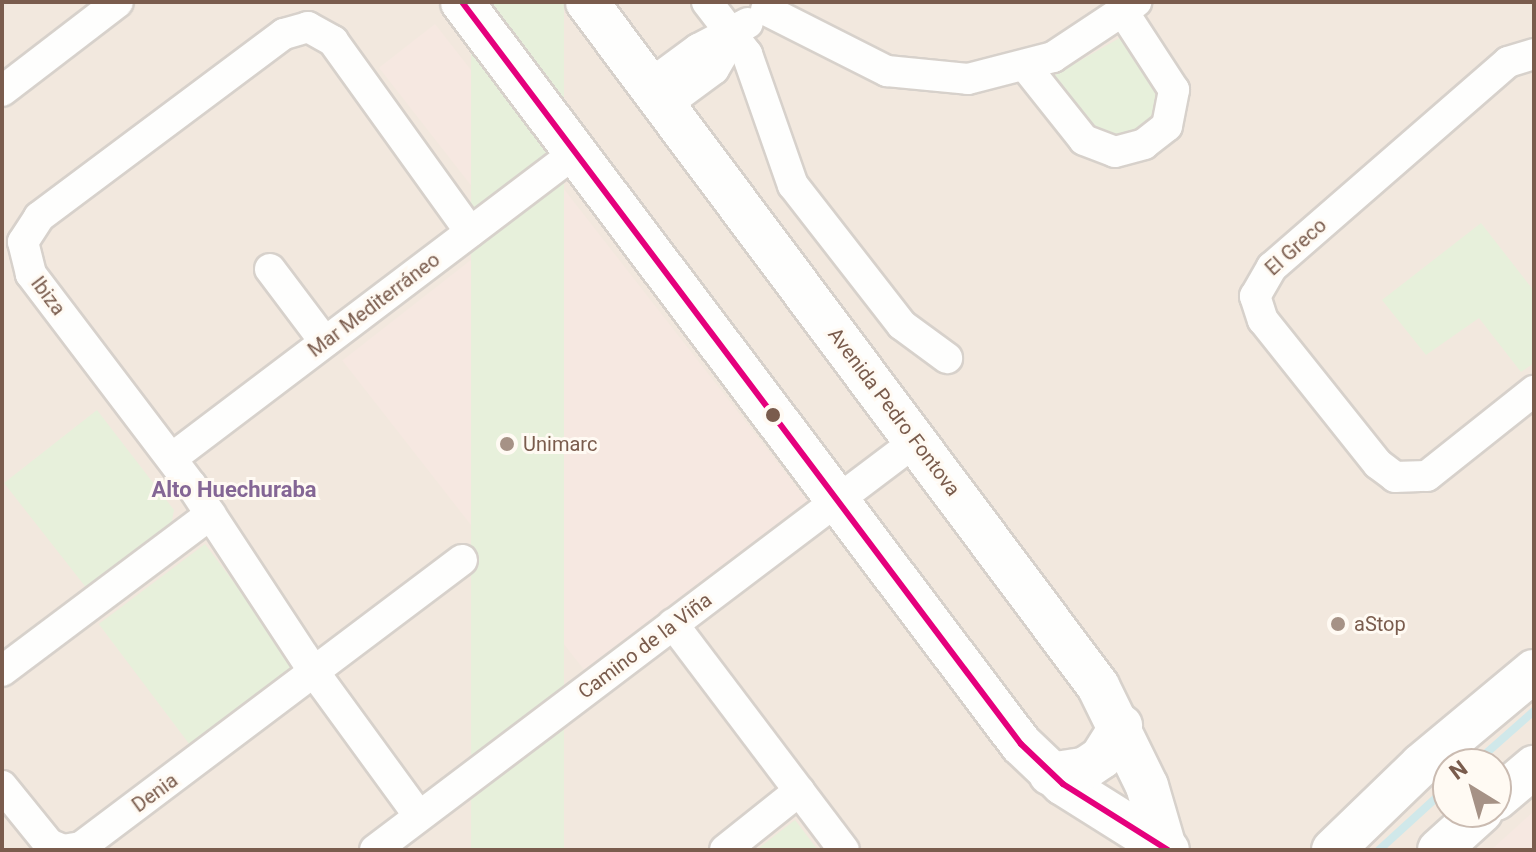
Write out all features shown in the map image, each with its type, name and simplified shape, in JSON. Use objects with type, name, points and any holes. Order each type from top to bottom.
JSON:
[{"type":"street","points":[[2,91],[118,2]]},
{"type":"street","name":"Avenida Pedro Fontova","points":[[462,2],[1021,744],[1050,774],[1166,847]]},
{"type":"street","name":"Avenida Pedro Fontova","points":[[587,2],[1082,662],[1121,726],[1166,847]]},
{"type":"street","points":[[707,2],[735,33],[793,185],[902,325],[947,358]]},
{"type":"street","points":[[656,95],[714,69],[735,33],[767,6],[864,63],[912,77],[968,79],[1026,67],[1078,44],[1130,8],[1174,90],[1167,126],[1144,144],[1115,152],[1084,140],[1026,67]]},
{"type":"street","name":"Ibiza","points":[[419,816],[316,675],[172,458],[26,264],[23,242],[39,217],[284,34],[308,27],[333,41],[470,232]]},
{"type":"street","name":"El Greco","points":[[1534,54],[1508,62],[1272,267],[1256,288],[1255,304],[1263,320],[1378,464],[1406,479],[1436,470],[1534,391]]},
{"type":"street","name":"Mar Mediterráneo","points":[[172,458],[576,152]]},
{"type":"street","points":[[270,269],[325,342]]},
{"type":"street","name":"Camino de la Viña","points":[[375,850],[916,441]]},
{"type":"street","points":[[2,671],[211,514]]},
{"type":"street","name":"Denia","points":[[2,786],[49,844],[63,850],[81,847],[316,675],[462,560]]},
{"type":"street","points":[[673,624],[844,850]]},
{"type":"street","points":[[1333,850],[1421,765],[1534,671]]},
{"type":"street","points":[[1050,774],[1093,763],[1121,726]]},
{"type":"street","points":[[1512,786],[1534,767]]},
{"type":"street","points":[[725,850],[799,791]]},
{"type":"street","points":[[1439,850],[1463,828]]},
{"type":"shaded area","points":[[2,2],[1534,2],[1534,850],[2,850]]},
{"type":"shaded area","points":[[435,24],[534,151],[478,195],[379,68]]},
{"type":"shaded area","points":[[563,188],[810,504],[589,676],[342,360]]},
{"type":"shaded area","points":[[1534,811],[1534,850],[1491,850]]},
{"type":"green space","points":[[471,2],[564,2],[564,850],[471,850]]},
{"type":"green space","points":[[1123,36],[1154,75],[1157,110],[1133,136],[1103,140],[1050,78]]},
{"type":"green space","points":[[1481,223],[1534,291],[1534,363],[1521,372],[1479,318],[1426,355],[1382,300]]},
{"type":"green space","points":[[97,410],[174,510],[171,526],[88,590],[4,483]]},
{"type":"green space","points":[[205,544],[301,671],[194,751],[99,624]]},
{"type":"green space","points":[[795,820],[818,850],[756,850]]},
{"type":"waterway","points":[[1492,748],[1534,711]]},
{"type":"waterway","points":[[1379,850],[1432,802]]},
{"type":"transit line","points":[[462,2],[1021,744],[1063,784],[1168,850]]},
{"type":"place","name":"Unimarc","points":[[507,444]]},
{"type":"place","name":"aStop","points":[[1338,624]]},
{"type":"district","name":"Alto Huechuraba","points":[[234,490]]}]
